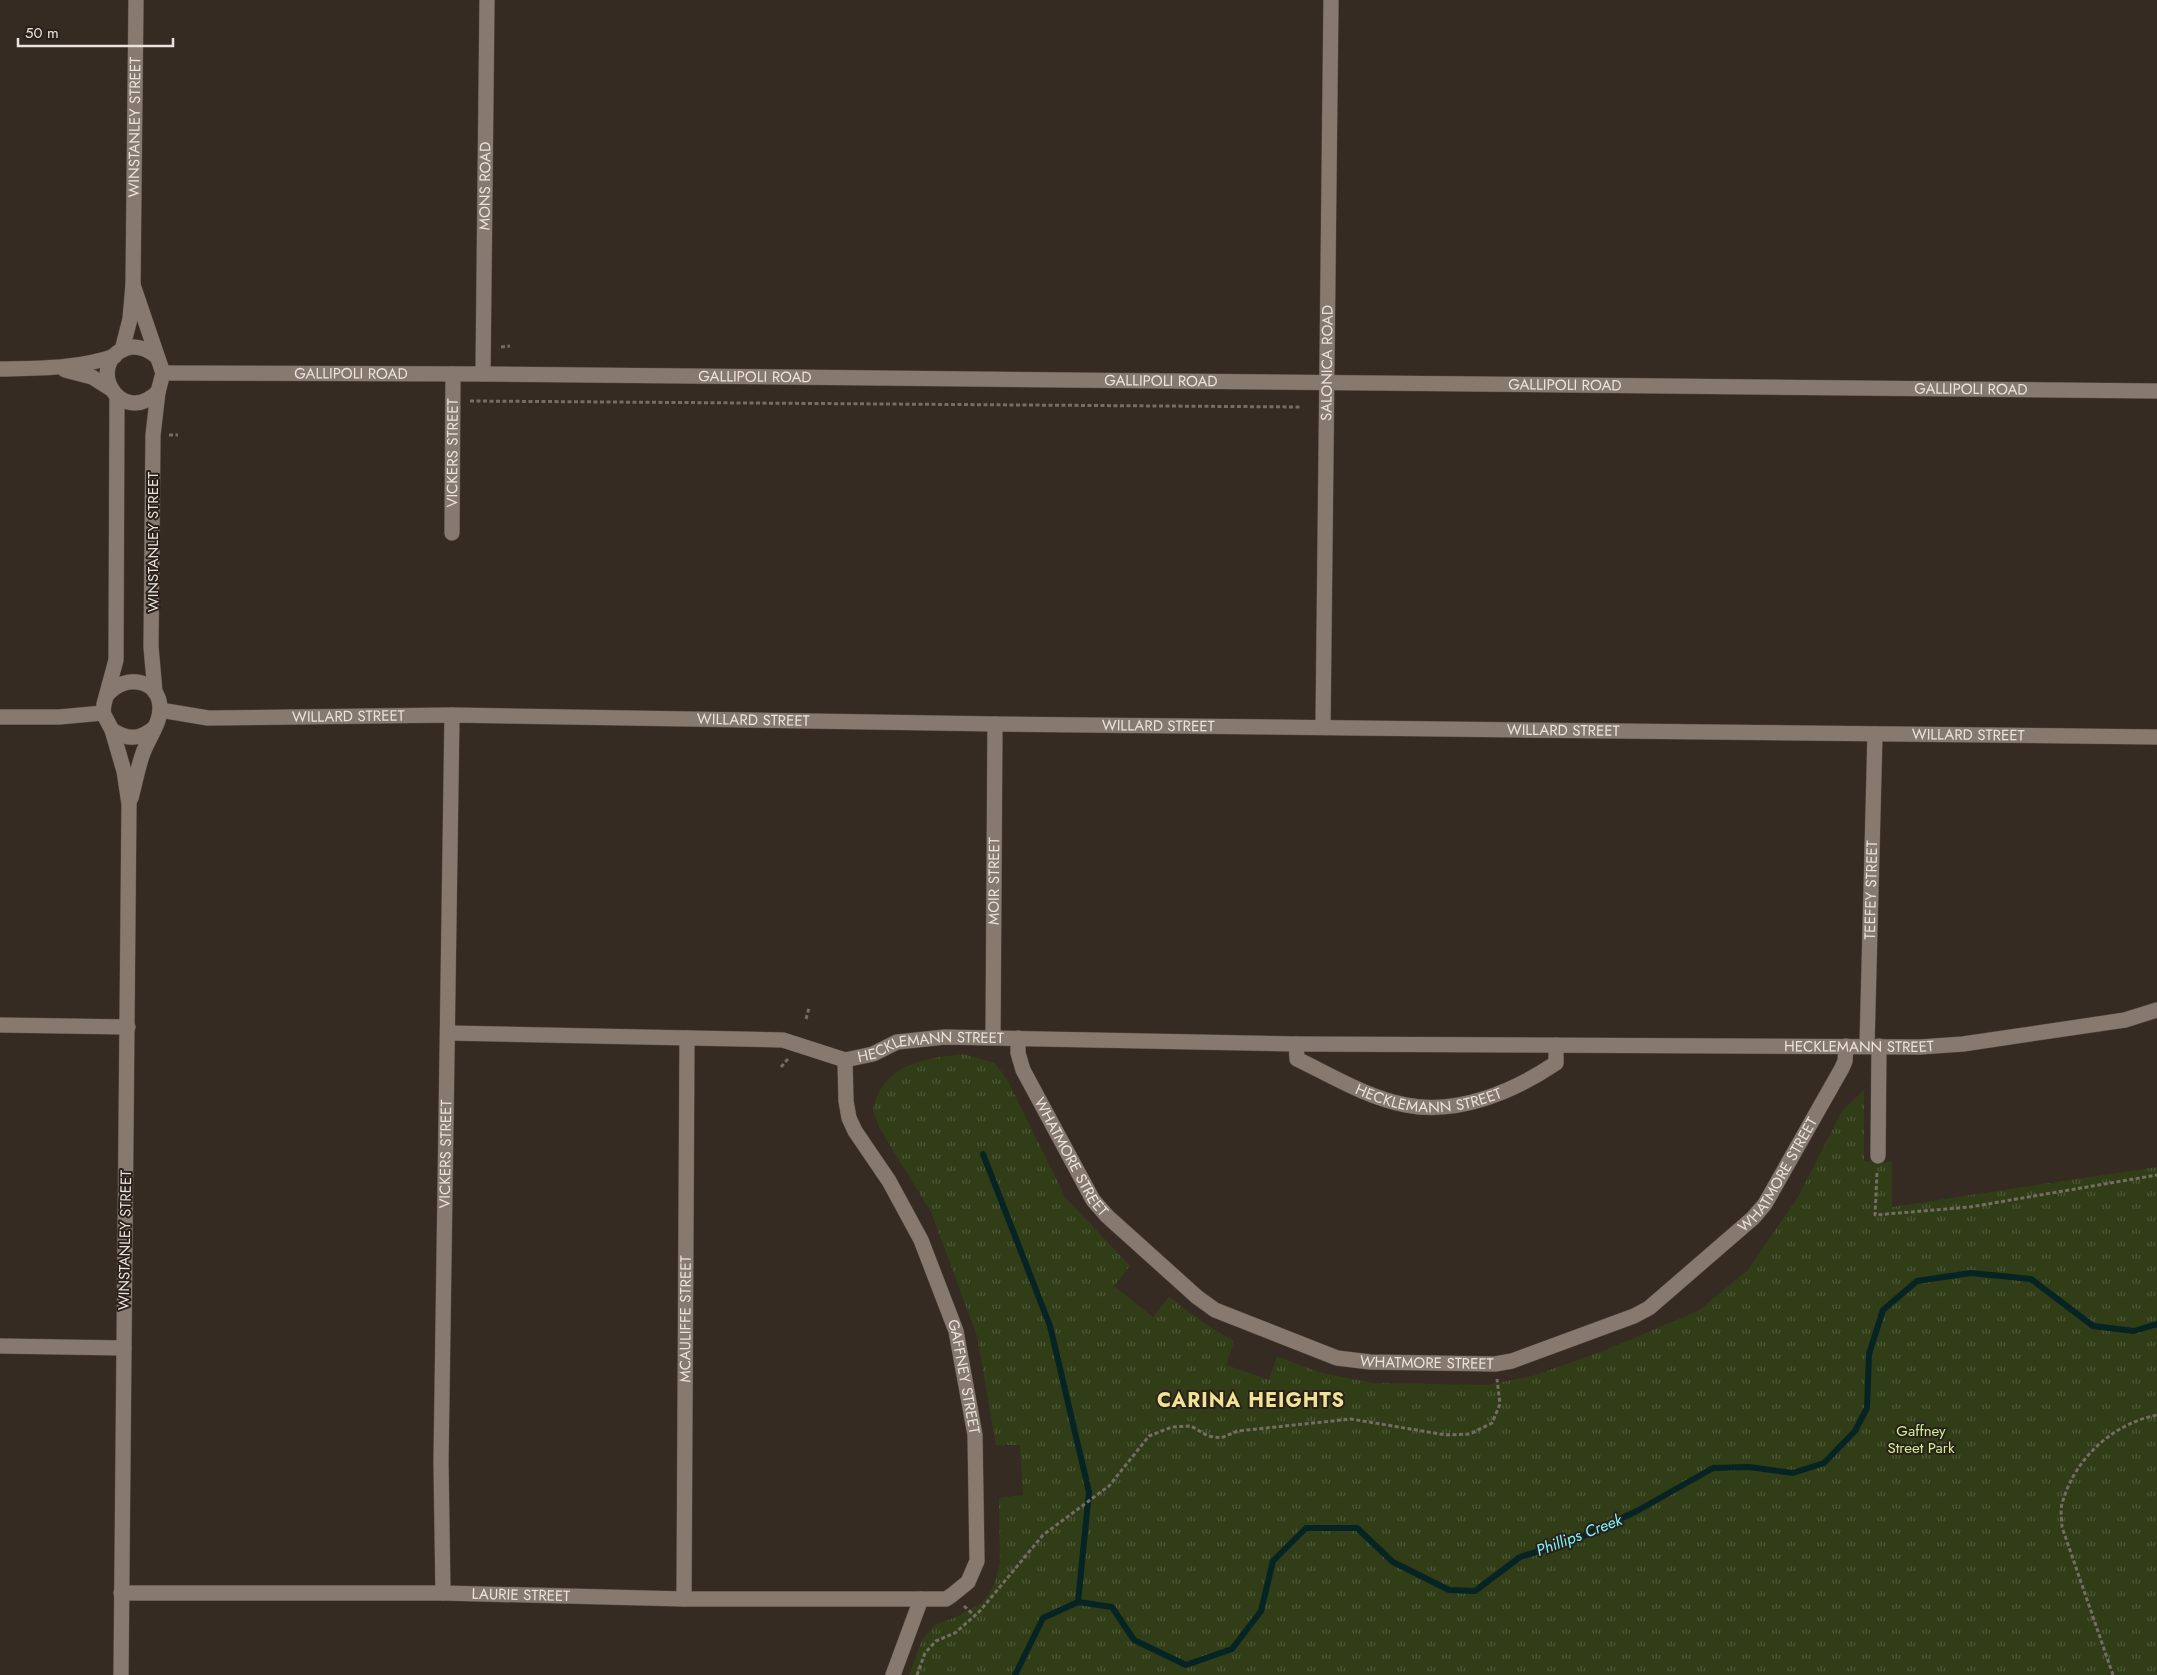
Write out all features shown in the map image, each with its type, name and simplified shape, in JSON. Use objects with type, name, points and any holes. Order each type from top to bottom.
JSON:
[{"type":"street","name":"WINSTANLEY STREET","points":[[120,1675],[129,804],[124,771],[112,730],[103,713],[116,660],[114,393],[107,372],[118,353],[130,319],[133,285],[136,0]]},
{"type":"street","name":"MONS ROAD","points":[[483,374],[487,0]]},
{"type":"street","name":"SALONICA ROAD","points":[[1323,727],[1331,0]]},
{"type":"street","name":"WINSTANLEY STREET","points":[[129,804],[143,753],[160,710],[155,692],[151,648],[153,435],[158,392],[162,383],[163,373],[133,285]]},
{"type":"street","points":[[0,369],[56,368],[93,363],[130,347],[140,347],[156,356]]},
{"type":"street","points":[[56,368],[92,376],[124,401],[134,403],[151,398],[158,392]]},
{"type":"street","name":"GALLIPOLI ROAD","points":[[163,373],[483,374],[2157,391]]},
{"type":"street","name":"VICKERS STREET","points":[[452,533],[453,374]]},
{"type":"street","points":[[107,695],[113,687],[121,682],[130,681],[140,682],[155,692]]},
{"type":"street","name":"WILLARD STREET","points":[[160,710],[208,718],[452,715],[995,724],[2157,737]]},
{"type":"street","points":[[0,717],[59,717],[103,713]]},
{"type":"street","name":"VICKERS STREET","points":[[442,1593],[442,1443],[452,715]]},
{"type":"street","name":"MOIR STREET","points":[[993,1037],[995,724]]},
{"type":"street","points":[[112,730],[128,738],[146,734],[154,728]]},
{"type":"street","name":"TEEFEY STREET","points":[[1875,734],[1873,1046],[1878,1156]]},
{"type":"street","name":"HECKLEMANN STREET","points":[[448,1033],[783,1040],[845,1060],[863,1058],[890,1044],[903,1041],[993,1037],[1296,1044],[1920,1047],[1963,1044],[2125,1020],[2157,1010]]},
{"type":"street","points":[[0,1025],[128,1027]]},
{"type":"street","name":"MCAULIFFE STREET","points":[[684,1599],[687,1038]]},
{"type":"street","name":"WHATMORE STREET","points":[[1018,1038],[1018,1053],[1023,1070],[1093,1200],[1107,1216],[1197,1297],[1215,1310],[1337,1358],[1354,1362],[1495,1364],[1512,1361],[1634,1316],[1649,1308],[1753,1218],[1775,1188],[1842,1068],[1845,1061],[1846,1046]]},
{"type":"street","name":"HECKLEMANN STREET","points":[[1296,1044],[1297,1059],[1374,1096],[1406,1106],[1443,1107],[1487,1098],[1534,1078],[1556,1063],[1556,1045]]},
{"type":"street","name":"GAFFNEY STREET","points":[[845,1060],[846,1101],[852,1124],[888,1181],[921,1240],[956,1331],[975,1435],[977,1561],[968,1582],[952,1595],[946,1599],[921,1599]]},
{"type":"street","points":[[0,1346],[124,1348]]},
{"type":"street","name":"LAURIE STREET","points":[[121,1593],[442,1593],[684,1599],[921,1599]]},
{"type":"street","points":[[893,1675],[921,1599]]},
{"type":"path","points":[[501,348],[510,346]]},
{"type":"path","points":[[470,400],[1301,407]]},
{"type":"path","points":[[806,1019],[808,1008]]},
{"type":"path","points":[[781,1067],[790,1057]]},
{"type":"path","points":[[1878,1156],[1875,1215],[1970,1207],[2157,1175]]},
{"type":"path","points":[[917,1675],[925,1653],[936,1641],[955,1633],[979,1612],[1043,1535],[1109,1486],[1149,1436],[1172,1426],[1190,1426],[1208,1436],[1221,1438],[1238,1430],[1351,1419],[1446,1436],[1470,1434],[1492,1423],[1500,1404],[1495,1364]]},
{"type":"path","points":[[2112,1675],[2062,1527],[2061,1505],[2071,1479],[2088,1454],[2116,1430],[2157,1415]]},
{"type":"green space","name":"Gaffney Street Park","points":[[963,1054],[995,1063],[1008,1081],[1065,1197],[1130,1266],[1114,1286],[1153,1317],[1169,1297],[1204,1323],[1234,1341],[1226,1365],[1269,1380],[1277,1356],[1318,1372],[1373,1383],[1486,1385],[1533,1376],[1603,1351],[1698,1311],[1748,1270],[1798,1197],[1842,1111],[1864,1090],[1864,1161],[1892,1162],[1892,1207],[2157,1167],[2157,1675],[909,1675],[922,1640],[936,1624],[954,1618],[982,1603],[994,1586],[1000,1563],[999,1498],[1023,1495],[1020,1445],[996,1445],[977,1336],[931,1212],[880,1129],[873,1111],[878,1095],[885,1083],[906,1067],[933,1058]]},
{"type":"waterway","points":[[983,1154],[1050,1326],[1089,1492],[1078,1602]]},
{"type":"waterway","name":"Phillips Creek","points":[[1015,1675],[1043,1618],[1078,1602],[1112,1607],[1134,1640],[1186,1665],[1232,1649],[1261,1611],[1273,1561],[1306,1528],[1357,1528],[1393,1562],[1449,1590],[1475,1591],[1520,1557],[1575,1540],[1637,1511],[1713,1468],[1749,1467],[1793,1473],[1824,1463],[1855,1431],[1867,1408],[1869,1354],[1883,1310],[1917,1281],[1971,1273],[2031,1279],[2093,1326],[2134,1331],[2157,1324]]},
{"type":"district","name":"CARINA HEIGHTS","points":[[1251,1400]]}]
